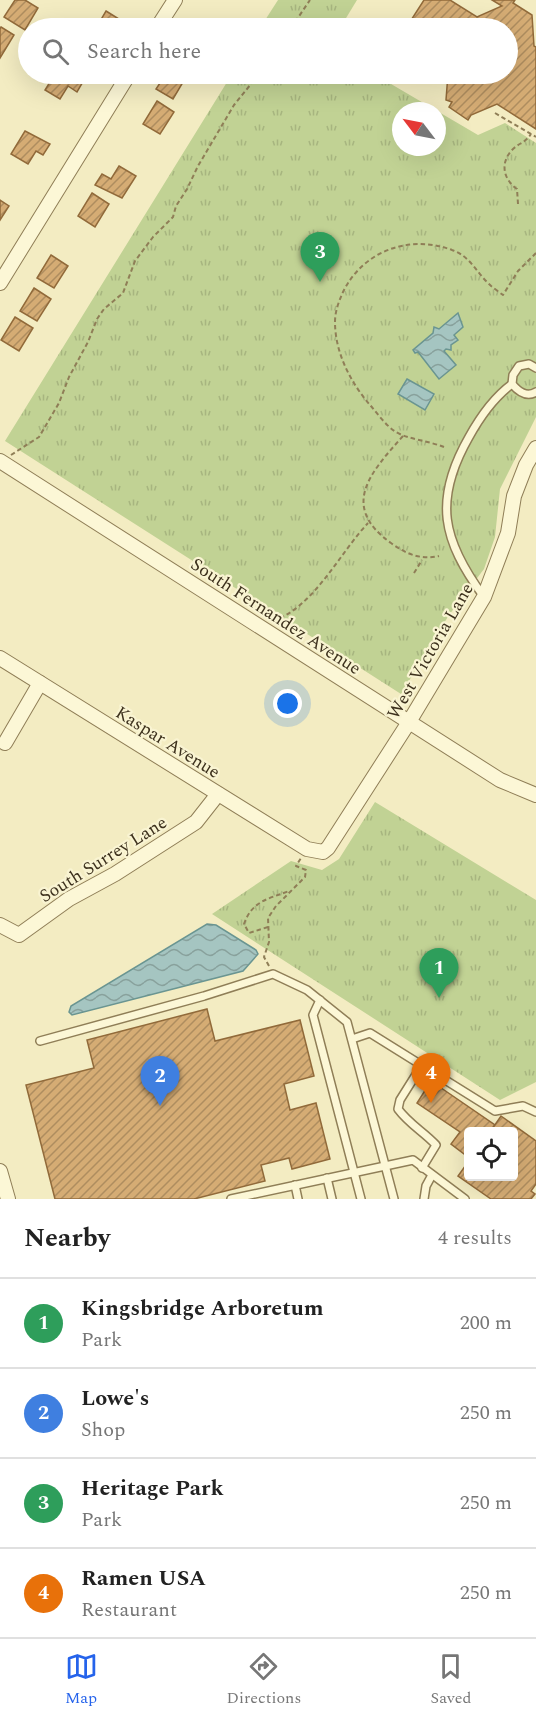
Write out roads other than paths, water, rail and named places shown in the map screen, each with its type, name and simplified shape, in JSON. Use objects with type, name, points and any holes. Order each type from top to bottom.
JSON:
[{"type":"street","points":[[163,18],[175,0]]},
{"type":"street","points":[[0,283],[123,84]]},
{"type":"street","name":"West Victoria Lane","points":[[312,850],[323,852],[328,848],[410,722],[484,597],[508,533],[514,496],[526,465],[536,448]]},
{"type":"street","name":"South Fernandez Avenue","points":[[0,461],[500,780],[536,795]]},
{"type":"street","name":"Kaspar Avenue","points":[[0,658],[312,850]]},
{"type":"street","points":[[5,743],[39,683]]},
{"type":"street","name":"South Surrey Lane","points":[[0,925],[19,935],[69,899],[116,874],[196,822],[218,794]]},
{"type":"street","points":[[0,1171],[8,1199]]},
{"type":"lane","points":[[484,597],[463,565],[454,545],[446,521],[445,500],[452,472],[480,417],[512,384],[513,375],[519,366],[529,364],[536,368]]},
{"type":"lane","points":[[512,384],[526,395],[536,393]]},
{"type":"lane","points":[[40,1041],[193,999],[273,974],[308,990],[347,1022],[394,1199]]},
{"type":"lane","points":[[320,1000],[313,1014],[361,1199]]},
{"type":"lane","points":[[352,1039],[370,1033],[495,1111],[523,1106],[536,1112]]},
{"type":"lane","points":[[422,1065],[400,1100],[398,1109],[408,1122],[436,1145],[422,1168]]},
{"type":"lane","points":[[231,1199],[261,1196],[295,1185],[413,1160],[465,1199]]},
{"type":"lane","points":[[424,1199],[426,1186],[432,1175]]},
{"type":"lane","points":[[327,1178],[332,1199]]},
{"type":"lane","points":[[295,1185],[298,1199]]},
{"type":"water","points":[[458,313],[463,327],[454,335],[458,340],[451,345],[451,350],[444,351],[456,365],[439,379],[418,352],[415,353],[413,350],[433,333],[434,327],[439,329]]},
{"type":"water","points":[[407,379],[434,394],[425,410],[398,394]]},
{"type":"water","points":[[207,924],[216,925],[256,950],[258,954],[243,971],[72,1015],[69,1012],[71,1006]]},
{"type":"place","name":"Heritage Park","points":[[320,282]]},
{"type":"place","name":"Kingsbridge Arboretum","points":[[439,998]]},
{"type":"place","name":"Ramen USA","points":[[431,1103]]},
{"type":"place","name":"Lowe's","points":[[160,1106]]}]
